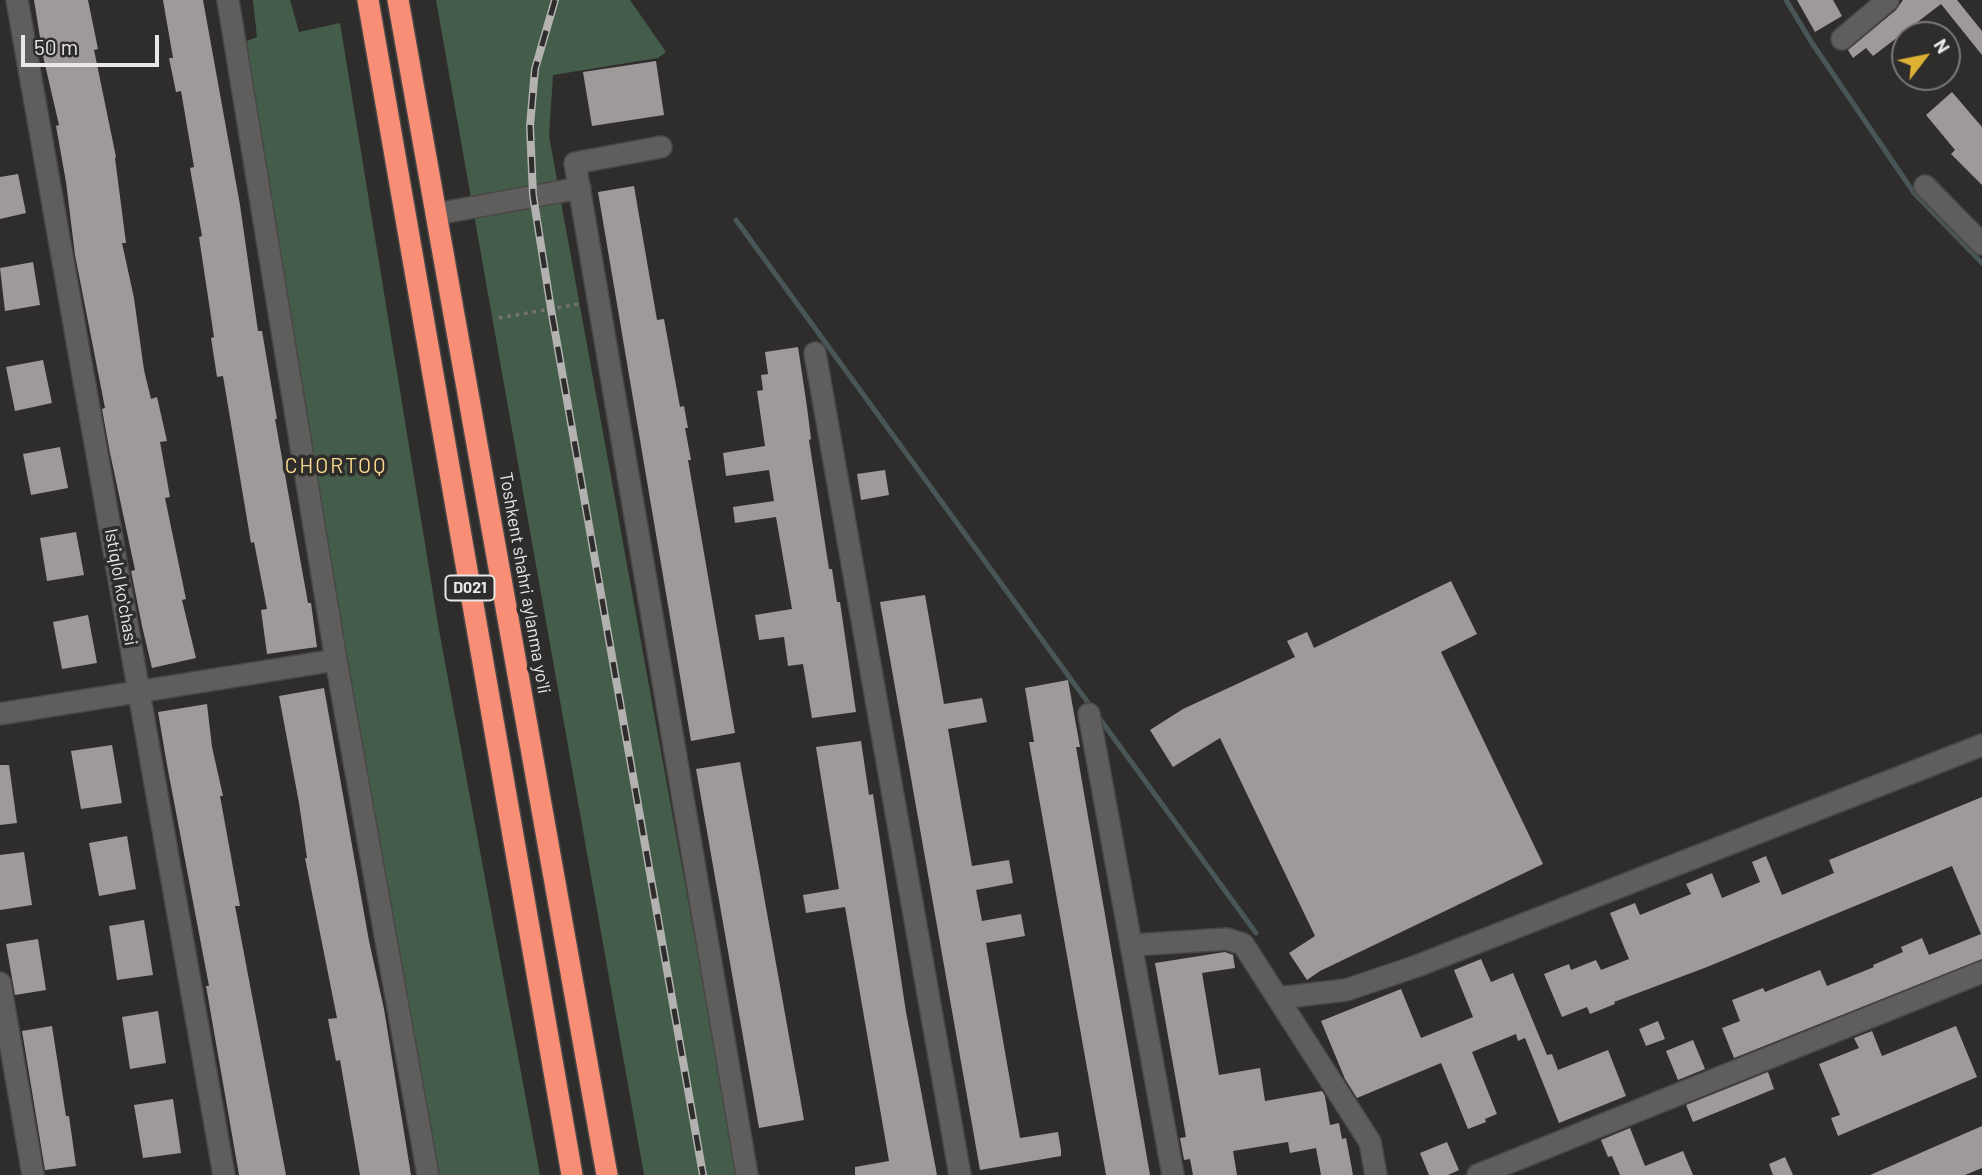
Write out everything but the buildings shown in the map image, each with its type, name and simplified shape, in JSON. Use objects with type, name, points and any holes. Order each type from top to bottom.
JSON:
[{"type":"highway","name":"D021","points":[[368,0],[572,1175]]},
{"type":"highway","name":"Toshkent shahri aylanma yoʻli","points":[[398,0],[607,1175]]},
{"type":"street","name":"Istiqlol koʻchasi","points":[[17,0],[224,1175]]},
{"type":"street","points":[[228,0],[335,660],[428,1175]]},
{"type":"street","points":[[1842,39],[1888,0]]},
{"type":"street","points":[[661,147],[575,163],[747,1175]]},
{"type":"street","points":[[1925,186],[1982,244]]},
{"type":"street","points":[[436,214],[580,187]]},
{"type":"street","points":[[816,353],[960,1175]]},
{"type":"street","points":[[0,714],[335,660]]},
{"type":"street","points":[[1089,714],[1173,1175]]},
{"type":"street","points":[[1278,998],[1346,990],[1417,966],[1982,745]]},
{"type":"street","points":[[1133,946],[1227,939],[1243,944],[1370,1142],[1376,1175]]},
{"type":"street","points":[[1478,1175],[1982,972]]},
{"type":"street","points":[[0,983],[33,1175]]},
{"type":"path","points":[[499,318],[598,300]]},
{"type":"green space","points":[[253,0],[290,0],[299,32],[340,23],[439,630],[540,1175],[435,1175],[237,45],[257,37]]},
{"type":"green space","points":[[436,0],[630,0],[666,52],[658,58],[553,75],[549,136],[738,1175],[644,1175]]},
{"type":"waterway","points":[[1786,0],[1914,193],[1982,263]]},
{"type":"waterway","points":[[736,220],[1256,933]]},
{"type":"railway","points":[[555,0],[535,69],[530,126],[533,195],[703,1175]]},
{"type":"district","name":"CHORTOQ","points":[[336,466]]}]
